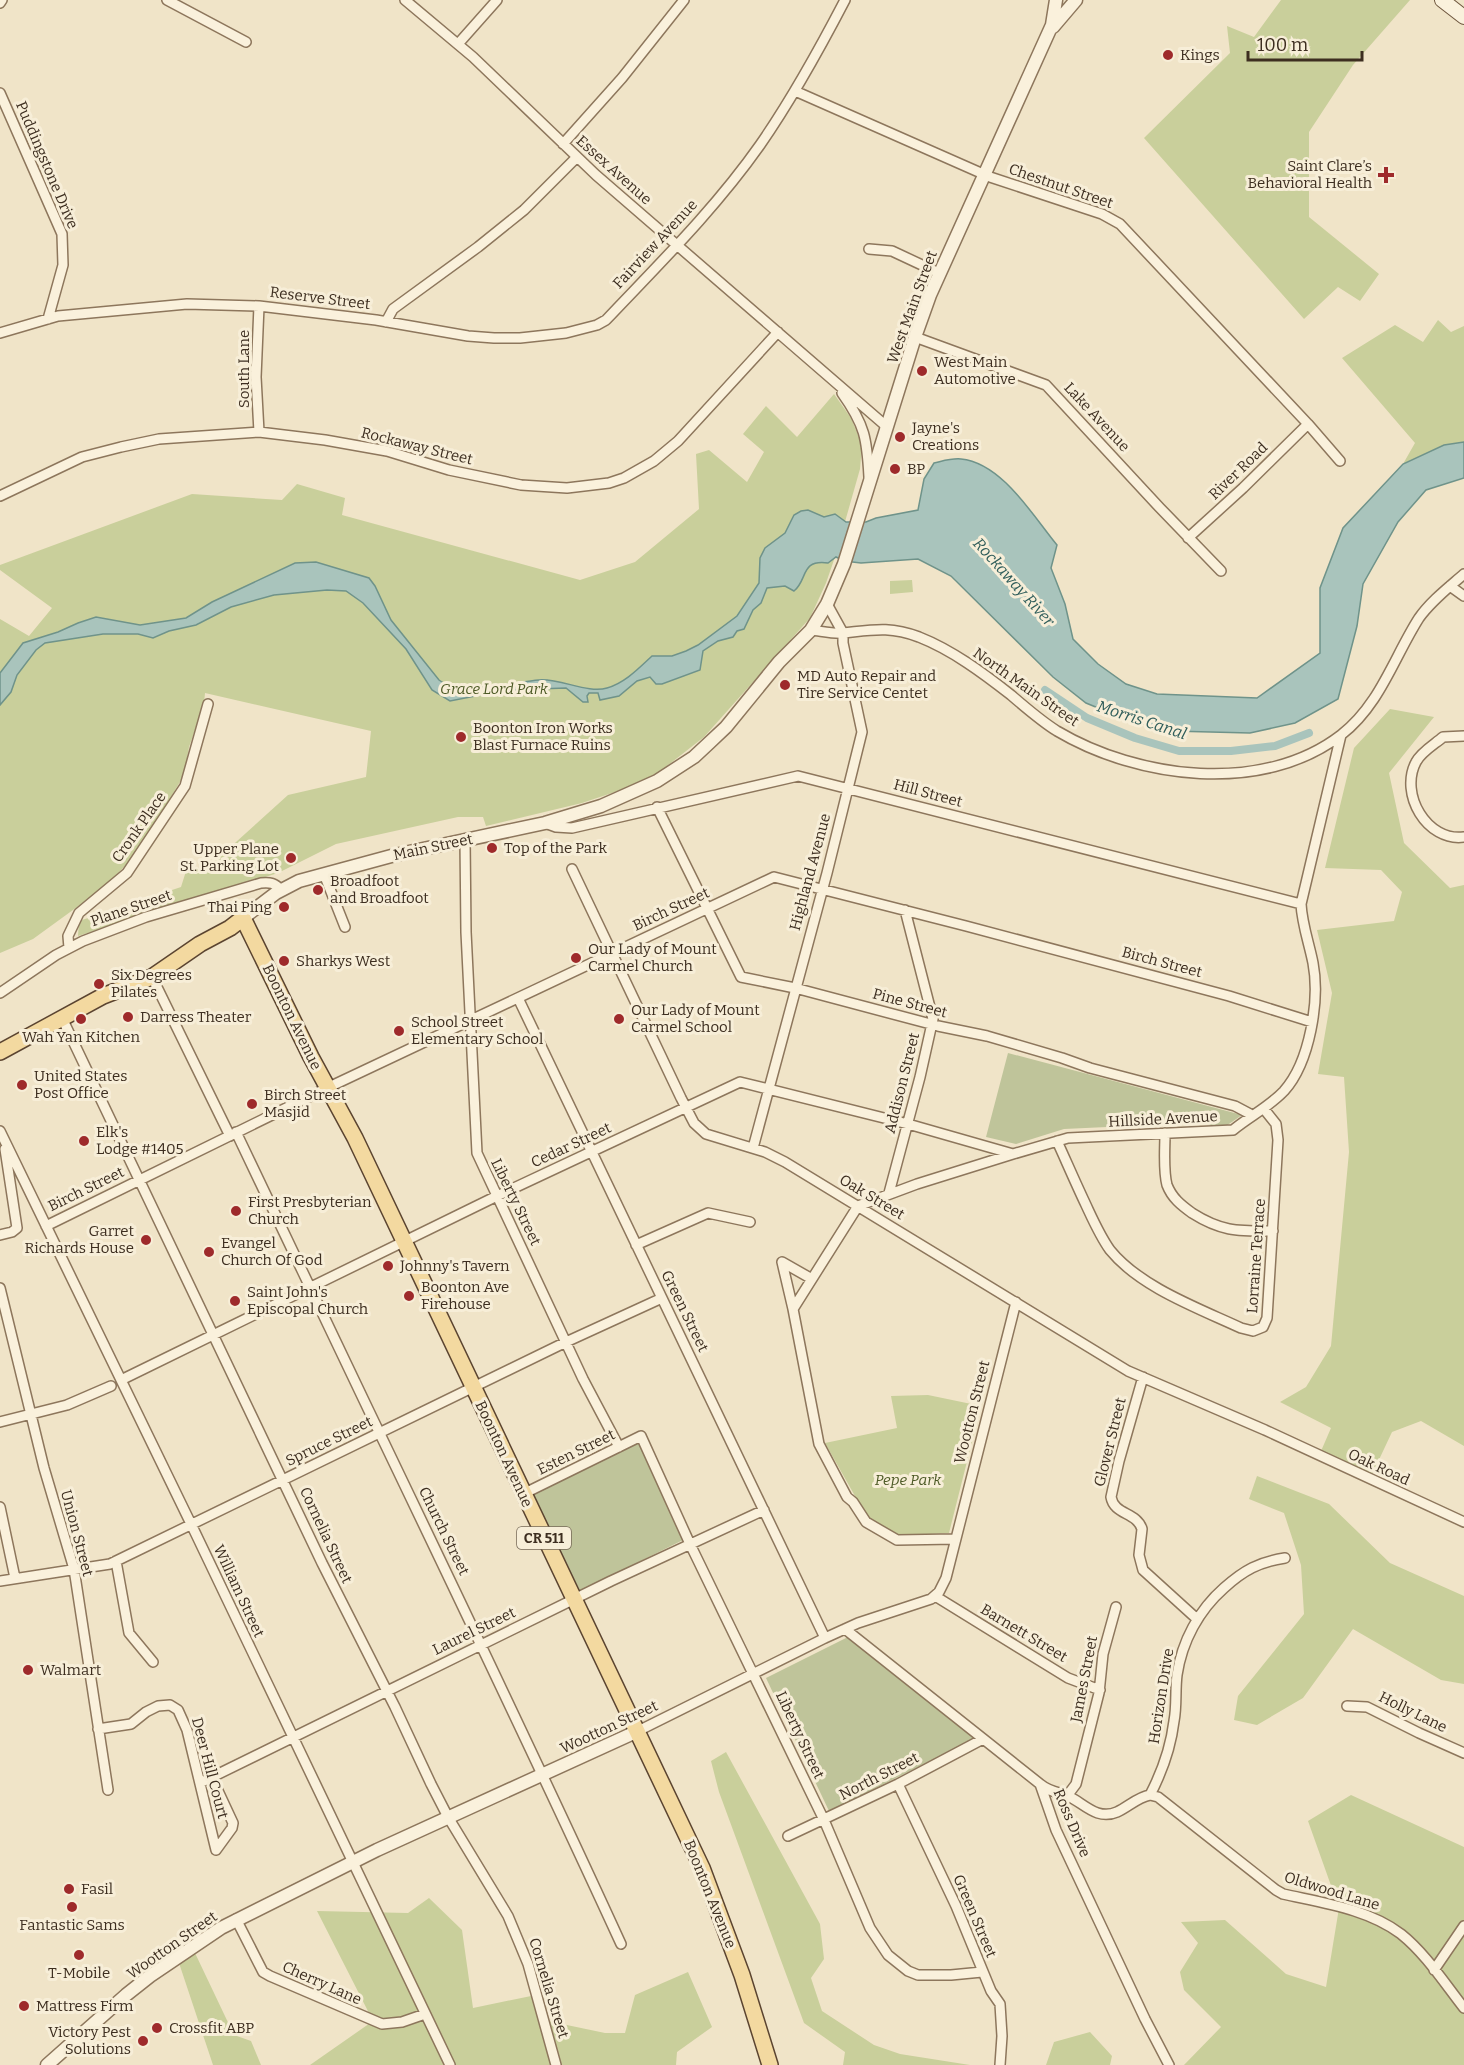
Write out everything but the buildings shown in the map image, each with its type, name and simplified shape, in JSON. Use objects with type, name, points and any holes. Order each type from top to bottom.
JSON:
[{"type":"main road","points":[[1442,0],[1464,17]]},
{"type":"main road","name":"Main Street","points":[[0,1052],[103,996],[152,977],[243,918]]},
{"type":"main road","name":"Boonton Avenue","points":[[243,918],[310,1057],[355,1138],[702,1868],[742,1975],[770,2065]]},
{"type":"street","points":[[167,0],[246,42]]},
{"type":"street","name":"Essex Avenue","points":[[405,0],[458,44],[577,157],[677,246],[886,426]]},
{"type":"street","points":[[458,44],[497,0]]},
{"type":"street","points":[[563,144],[622,78],[684,0]]},
{"type":"street","name":"Fairview Avenue","points":[[386,322],[468,336],[494,338],[546,336],[587,328],[606,320],[688,235],[759,147],[795,92],[845,0]]},
{"type":"street","name":"West Main Street","points":[[811,630],[827,604],[844,564],[915,337],[939,273],[1047,35],[1054,16],[1056,0]]},
{"type":"street","points":[[1047,35],[1076,0]]},
{"type":"street","name":"Chestnut Street","points":[[795,92],[984,175],[1102,214],[1120,224],[1340,461]]},
{"type":"street","name":"Puddingstone Drive","points":[[0,93],[62,234],[63,265],[48,319]]},
{"type":"street","name":"Reserve Street","points":[[0,333],[58,316],[187,304],[259,306],[386,322],[393,309],[478,248],[524,210],[577,157]]},
{"type":"street","points":[[869,249],[892,251],[939,273]]},
{"type":"street","name":"South Lane","points":[[259,306],[256,377],[260,432]]},
{"type":"street","name":"Rockaway Street","points":[[0,496],[82,457],[112,449],[159,439],[260,432],[387,451],[449,470],[521,485],[567,488],[609,483],[624,478],[654,461],[678,441],[778,332]]},
{"type":"street","name":"Lake Avenue","points":[[915,337],[1046,385],[1221,572]]},
{"type":"street","name":"Essex Avenue","points":[[833,381],[849,402],[864,430],[870,484]]},
{"type":"street","name":"River Road","points":[[1188,538],[1308,424]]},
{"type":"street","name":"North Main Street","points":[[843,633],[872,629],[918,637],[961,660],[1058,731],[1100,751],[1152,766],[1198,773],[1229,773],[1260,770],[1310,753],[1341,735],[1361,716],[1371,702],[1419,618],[1464,574]]},
{"type":"street","points":[[1450,586],[1464,596]]},
{"type":"street","name":"Highland Avenue","points":[[753,1148],[862,732],[843,643],[843,633],[827,604]]},
{"type":"street","points":[[811,630],[843,633]]},
{"type":"street","name":"Main Street","points":[[243,918],[280,890],[299,881],[395,855],[545,823],[582,813],[633,793],[676,770],[694,757],[717,735],[779,662],[811,630]]},
{"type":"street","name":"Cronk Place","points":[[69,948],[68,936],[79,913],[127,873],[185,786],[208,704]]},
{"type":"street","name":"Hillside Avenue","points":[[1057,1142],[1068,1138],[1233,1130],[1264,1109],[1284,1091],[1296,1074],[1306,1054],[1316,987],[1301,904],[1341,735]]},
{"type":"street","points":[[1464,736],[1443,737],[1416,761],[1411,776],[1414,805],[1423,818],[1435,829],[1448,836],[1464,837]]},
{"type":"street","name":"Hill Street","points":[[545,823],[556,827],[572,828],[798,776],[1301,904]]},
{"type":"street","name":"Pine Street","points":[[657,807],[741,977],[795,988],[987,1036],[1090,1068],[1235,1106],[1252,1115]]},
{"type":"street","name":"Liberty Street","points":[[465,840],[466,932],[475,1143],[480,1163],[619,1447]]},
{"type":"street","name":"Oak Street","points":[[572,869],[694,1123],[706,1134],[753,1148],[785,1162],[1106,1358],[1143,1377],[1281,1437]]},
{"type":"street","points":[[324,874],[345,927]]},
{"type":"street","name":"Birch Street","points":[[46,1226],[327,1088],[774,877],[1229,996],[1312,1022]]},
{"type":"street","name":"Plane Street","points":[[0,993],[69,948],[138,920],[261,883],[268,882],[276,885],[280,890]]},
{"type":"street","name":"Addison Street","points":[[889,1193],[933,1019],[905,910]]},
{"type":"street","name":"Church Street","points":[[152,977],[311,1287],[621,1944]]},
{"type":"street","name":"Green Street","points":[[518,998],[825,1638]]},
{"type":"street","name":"Cornelia Street","points":[[62,1018],[322,1563],[448,1817],[508,1916],[528,1964],[556,2065]]},
{"type":"street","name":"Cedar Street","points":[[121,1380],[403,1242],[740,1082],[908,1124],[1013,1154]]},
{"type":"street","name":"Lorraine Terrace","points":[[1057,1142],[1098,1231],[1121,1262],[1164,1291],[1248,1331],[1258,1330],[1263,1327],[1267,1318],[1278,1129],[1274,1120],[1264,1109]]},
{"type":"street","points":[[1165,1133],[1166,1183],[1180,1204],[1217,1227],[1273,1231]]},
{"type":"street","points":[[0,1235],[12,1232],[18,1225],[2,1134]]},
{"type":"street","name":"William Street","points":[[2,1134],[450,2065]]},
{"type":"street","points":[[793,1309],[858,1206],[889,1193],[1057,1142]]},
{"type":"street","points":[[636,1245],[708,1213],[750,1222]]},
{"type":"street","points":[[812,1279],[782,1262],[819,1444],[847,1497],[854,1502],[866,1522],[897,1540],[955,1539]]},
{"type":"street","name":"Union Street","points":[[0,1288],[44,1468],[74,1569],[108,1790]]},
{"type":"street","name":"Spruce Street","points":[[0,1581],[110,1564],[566,1342],[662,1298]]},
{"type":"street","name":"Wootton Street","points":[[47,2065],[150,1976],[201,1940],[236,1919],[448,1817],[638,1731],[825,1638],[935,1596],[946,1578],[1016,1302]]},
{"type":"street","name":"Glover Street","points":[[1143,1377],[1119,1461],[1111,1497],[1112,1502],[1119,1509],[1134,1516],[1140,1524],[1142,1544],[1140,1561],[1145,1575],[1197,1619]]},
{"type":"street","points":[[0,1422],[67,1405],[111,1386]]},
{"type":"street","name":"Liberty Street","points":[[641,1436],[690,1544],[824,1820],[870,1928],[888,1955],[908,1971],[918,1975],[982,1972]]},
{"type":"street","name":"Esten Street","points":[[523,1494],[641,1436]]},
{"type":"street","name":"Oak Road","points":[[1281,1437],[1464,1522]]},
{"type":"street","points":[[0,1507],[15,1578]]},
{"type":"street","name":"Laurel Street","points":[[200,1783],[481,1644],[764,1510]]},
{"type":"street","name":"Horizon Drive","points":[[1150,1795],[1170,1743],[1175,1719],[1177,1675],[1184,1645],[1197,1619],[1218,1593],[1246,1570],[1265,1561],[1285,1558]]},
{"type":"street","points":[[116,1561],[129,1633],[153,1662]]},
{"type":"street","name":"Barnett Street","points":[[935,1596],[1068,1678],[1100,1689]]},
{"type":"street","name":"James Street","points":[[1067,1796],[1076,1784],[1100,1689],[1104,1654],[1116,1607]]},
{"type":"street","name":"Ross Drive","points":[[845,1629],[1040,1784],[1056,1830],[1169,2065]]},
{"type":"street","name":"Deer Hill Court","points":[[98,1729],[131,1724],[158,1706],[165,1704],[175,1707],[182,1716],[187,1730],[216,1850],[232,1828],[233,1823],[212,1778]]},
{"type":"street","name":"Holly Lane","points":[[1347,1706],[1367,1707],[1464,1753]]},
{"type":"street","name":"North Street","points":[[788,1836],[898,1784],[983,1739]]},
{"type":"street","name":"Green Street","points":[[898,1784],[956,1905],[982,1972],[1000,2003],[1002,2036],[1000,2065]]},
{"type":"street","points":[[1040,1784],[1048,1791],[1067,1796],[1101,1815],[1116,1812],[1150,1795]]},
{"type":"street","name":"Oldwood Lane","points":[[1150,1795],[1158,1797],[1283,1894],[1336,1906],[1380,1921],[1402,1935],[1464,2008]]},
{"type":"street","name":"Cherry Lane","points":[[236,1919],[263,1972],[270,1976],[382,2024],[402,2022],[425,2014]]},
{"type":"street","points":[[1434,1970],[1464,1926]]},
{"type":"green space","points":[[1281,0],[1410,0],[1353,65],[1309,132],[1309,217],[1379,274],[1360,301],[1338,287],[1304,319],[1144,138],[1230,53],[1227,26],[1254,37]]},
{"type":"green space","points":[[1438,320],[1451,332],[1464,326],[1464,442],[1444,445],[1403,464],[1415,443],[1342,358],[1395,325],[1423,342]]},
{"type":"green space","name":"Grace Lord Park","points":[[834,394],[851,418],[862,445],[860,469],[835,557],[810,618],[704,737],[658,773],[618,791],[582,803],[486,826],[483,817],[458,817],[336,844],[278,873],[78,936],[79,921],[181,887],[187,868],[205,870],[288,795],[366,777],[371,731],[205,693],[204,704],[189,747],[184,775],[138,852],[106,886],[33,939],[0,953],[0,619],[29,636],[52,608],[0,570],[0,565],[192,494],[282,500],[297,484],[345,498],[342,515],[580,580],[635,562],[699,509],[696,454],[709,450],[747,482],[764,452],[743,434],[766,406],[797,437]]},
{"type":"green space","points":[[912,580],[913,592],[890,594],[890,581]]},
{"type":"green space","points":[[1390,709],[1434,717],[1389,773],[1404,843],[1450,888],[1464,885],[1464,1446],[1421,1421],[1392,1432],[1369,1481],[1318,1458],[1331,1428],[1280,1402],[1306,1387],[1331,1346],[1349,1152],[1344,1077],[1318,1074],[1332,993],[1317,930],[1394,921],[1402,892],[1381,870],[1325,868],[1354,748]]},
{"type":"green space","points":[[1008,1053],[1242,1115],[1226,1126],[1193,1123],[1064,1129],[1016,1144],[986,1137]]},
{"type":"green space","name":"Pepe Park","points":[[928,1395],[981,1406],[949,1533],[895,1536],[868,1519],[825,1443],[897,1428],[891,1396]]},
{"type":"green space","points":[[639,1442],[683,1540],[580,1591],[532,1493]]},
{"type":"green space","points":[[1257,1476],[1329,1504],[1390,1563],[1464,1596],[1464,1684],[1441,1680],[1353,1629],[1303,1698],[1257,1725],[1234,1720],[1238,1696],[1304,1614],[1301,1565],[1284,1513],[1249,1499]]},
{"type":"green space","points":[[848,1637],[975,1739],[829,1811],[766,1678]]},
{"type":"green space","points":[[726,1752],[820,1924],[824,1959],[811,1978],[822,2011],[874,2045],[900,2054],[970,2065],[843,2065],[845,2052],[804,2023],[719,1792],[711,1761]]},
{"type":"green space","points":[[1351,1795],[1464,1847],[1464,2065],[1184,2065],[1221,2027],[1184,1990],[1180,1972],[1198,1943],[1181,1922],[1225,1920],[1286,1974],[1326,1987],[1339,1908],[1308,1821]]},
{"type":"green space","points":[[429,1898],[462,1930],[473,2008],[536,1995],[543,2020],[605,2033],[625,2033],[635,1995],[688,1972],[712,2027],[677,2052],[676,2065],[310,2065],[373,2021],[317,1911],[408,1913]]},
{"type":"green space","points":[[195,1953],[234,2035],[251,2041],[261,2065],[213,2065],[179,1963]]},
{"type":"green space","points":[[1090,2032],[1112,2056],[1110,2065],[1046,2065],[1054,2042]]},
{"type":"water","name":"Rockaway River","points":[[1464,442],[1464,478],[1426,490],[1398,522],[1363,584],[1357,626],[1338,699],[1295,723],[1250,733],[1171,731],[1125,719],[1086,703],[1053,677],[951,576],[918,559],[861,563],[844,561],[836,557],[828,563],[813,564],[809,567],[794,591],[785,586],[767,588],[761,603],[753,610],[744,629],[737,631],[733,637],[718,641],[703,651],[700,670],[662,684],[656,684],[650,677],[637,681],[619,696],[600,700],[598,693],[589,693],[588,702],[583,702],[566,688],[506,690],[450,701],[432,690],[406,649],[363,603],[346,591],[327,590],[274,595],[231,607],[196,625],[169,631],[153,638],[138,634],[103,634],[45,643],[36,650],[17,675],[11,692],[0,705],[0,673],[23,643],[96,617],[140,625],[186,618],[212,602],[295,563],[316,562],[369,578],[391,620],[439,680],[448,685],[473,688],[547,680],[583,688],[607,688],[626,679],[652,656],[672,656],[698,645],[737,616],[759,583],[760,558],[765,548],[785,533],[794,515],[808,510],[824,517],[835,514],[846,522],[866,522],[918,510],[924,479],[934,463],[958,459],[976,463],[1003,480],[1027,506],[1057,545],[1051,568],[1065,604],[1073,639],[1098,664],[1126,684],[1157,694],[1257,698],[1320,653],[1320,588],[1343,528],[1403,464],[1444,445]]},
{"type":"waterway","name":"Morris Canal","points":[[1045,690],[1087,718],[1135,738],[1179,751],[1231,751],[1275,746],[1309,733]]},
{"type":"place","name":"Kings","points":[[1168,55]]},
{"type":"place","name":"Saint Clare’s Behavioral Health","points":[[1386,175]]},
{"type":"place","name":"West Main Automotive","points":[[922,371]]},
{"type":"place","name":"Jayne's Creations","points":[[900,437]]},
{"type":"place","name":"BP","points":[[895,469]]},
{"type":"place","name":"MD Auto Repair and Tire Service Centet","points":[[785,685]]},
{"type":"place","name":"Boonton Iron Works Blast Furnace Ruins","points":[[461,737]]},
{"type":"place","name":"Top of the Park","points":[[492,848]]},
{"type":"place","name":"Upper Plane St. Parking Lot","points":[[291,858]]},
{"type":"place","name":"Broadfoot and Broadfoot","points":[[318,890]]},
{"type":"place","name":"Thai Ping","points":[[284,907]]},
{"type":"place","name":"Our Lady of Mount Carmel Church","points":[[576,958]]},
{"type":"place","name":"Sharkys West","points":[[284,961]]},
{"type":"place","name":"Six Degrees Pilates","points":[[99,984]]},
{"type":"place","name":"Darress Theater","points":[[128,1017]]},
{"type":"place","name":"Wah Yan Kitchen","points":[[81,1019]]},
{"type":"place","name":"Our Lady of Mount Carmel School","points":[[619,1019]]},
{"type":"place","name":"School Street Elementary School","points":[[399,1031]]},
{"type":"place","name":"United States Post Office","points":[[22,1085]]},
{"type":"place","name":"Birch Street Masjid","points":[[252,1104]]},
{"type":"place","name":"Elk's Lodge #1405","points":[[84,1141]]},
{"type":"place","name":"First Presbyterian Church","points":[[236,1211]]},
{"type":"place","name":"Garret Richards House","points":[[146,1240]]},
{"type":"place","name":"Evangel Church Of God","points":[[209,1252]]},
{"type":"place","name":"Johnny's Tavern","points":[[388,1266]]},
{"type":"place","name":"Boonton Ave Firehouse","points":[[409,1296]]},
{"type":"place","name":"Saint John's Episcopal Church","points":[[235,1301]]},
{"type":"place","name":"Walmart","points":[[28,1670]]},
{"type":"place","name":"Fasil","points":[[69,1889]]},
{"type":"place","name":"Fantastic Sams","points":[[72,1907]]},
{"type":"place","name":"T-Mobile","points":[[79,1955]]},
{"type":"place","name":"Mattress Firm","points":[[24,2006]]},
{"type":"place","name":"Crossfit ABP","points":[[157,2028]]},
{"type":"place","name":"Victory Pest Solutions","points":[[143,2041]]}]
